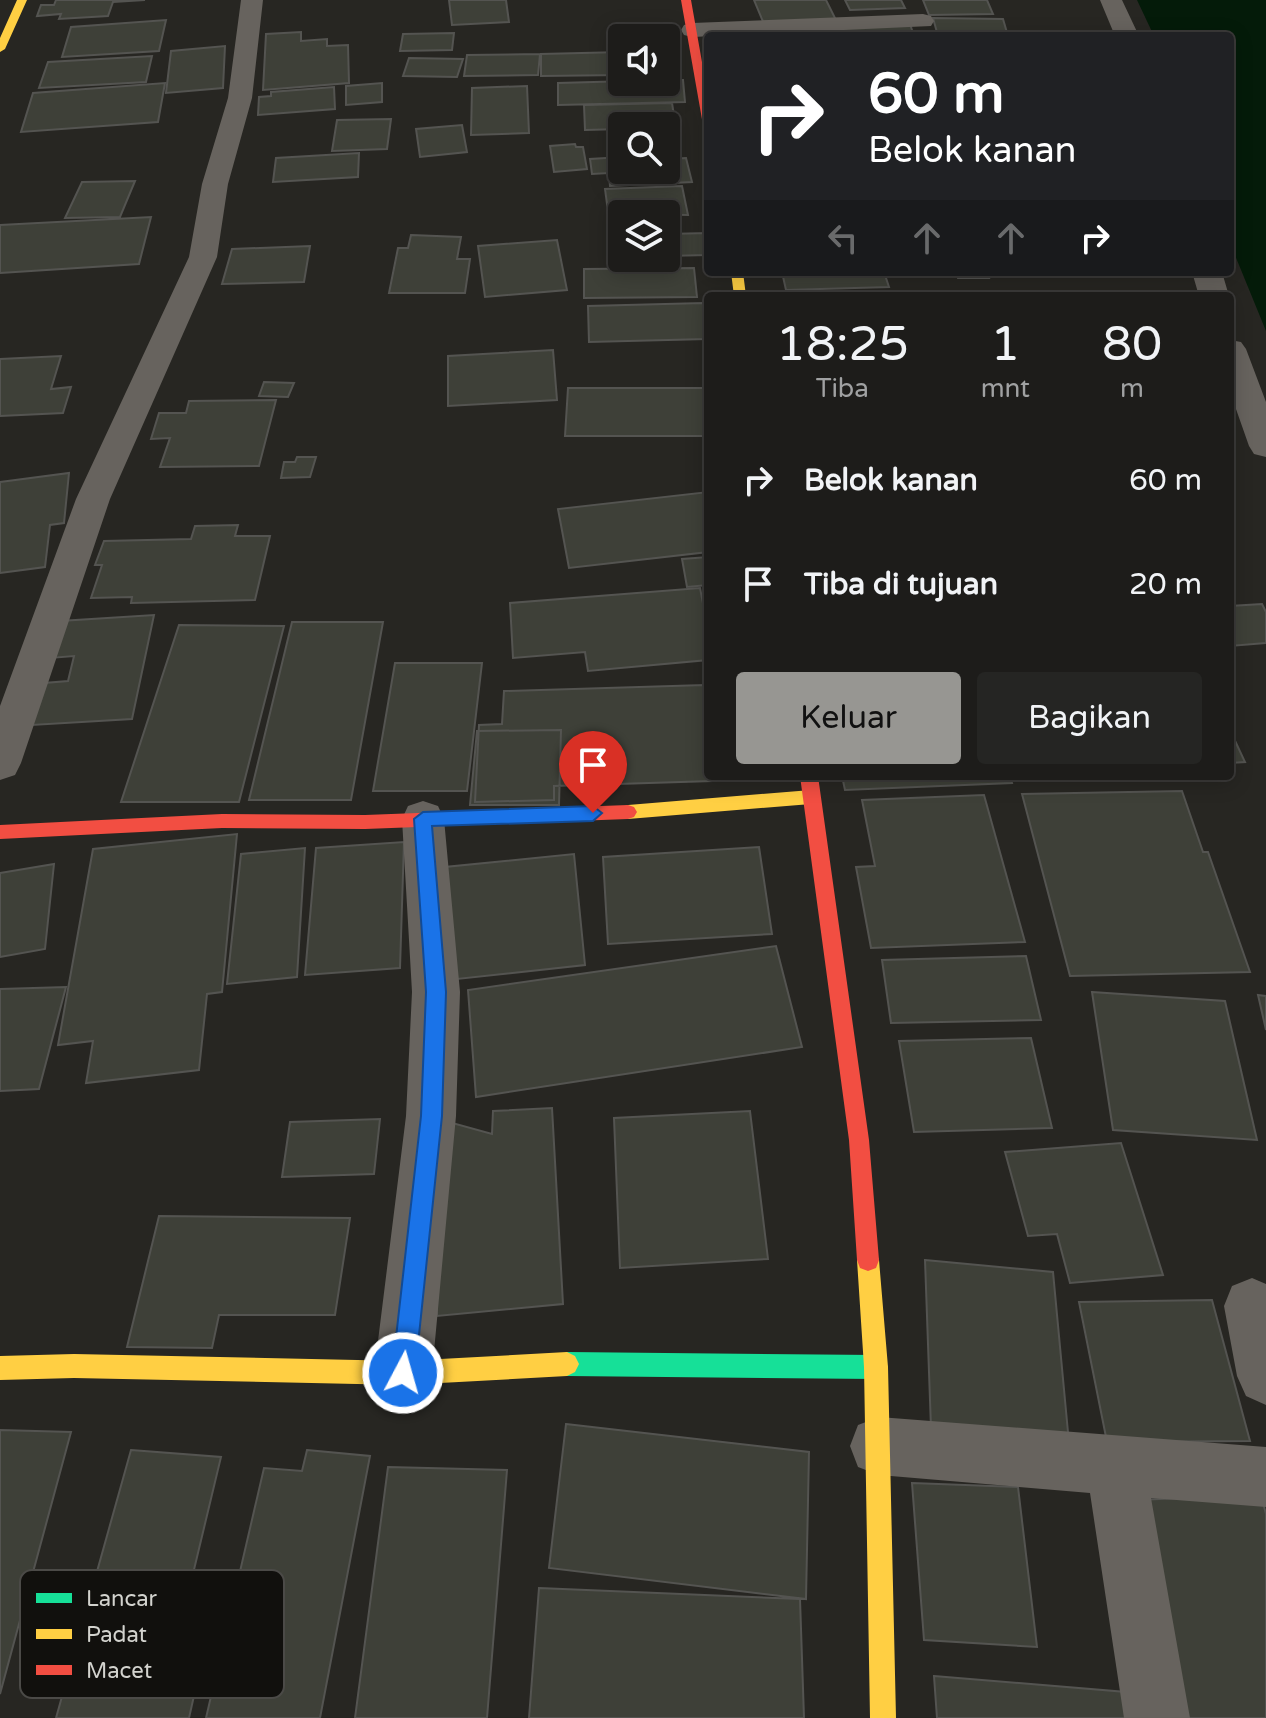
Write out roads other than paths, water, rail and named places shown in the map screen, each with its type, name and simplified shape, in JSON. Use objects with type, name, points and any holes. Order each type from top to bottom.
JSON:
[{"type":"main road","points":[[0,49],[22,0]]},
{"type":"main road","points":[[686,0],[704,101]]},
{"type":"main road","points":[[809,780],[859,1140],[876,1367],[883,1718]]},
{"type":"main road","points":[[0,832],[222,821],[423,819],[622,812],[811,797]]},
{"type":"main road","points":[[0,1368],[74,1366],[403,1373],[562,1364],[876,1367]]},
{"type":"street","points":[[0,763],[93,499],[203,257],[215,184],[240,98],[252,0]]},
{"type":"street","points":[[1111,0],[1125,32]]},
{"type":"street","points":[[692,30],[922,19]]},
{"type":"street","points":[[1234,360],[1266,446]]},
{"type":"street","points":[[403,1373],[431,1116],[436,992],[423,819]]},
{"type":"street","points":[[1252,1306],[1266,1376]]},
{"type":"street","points":[[879,1446],[1266,1477]]},
{"type":"street","points":[[1116,1466],[1157,1718]]}]
